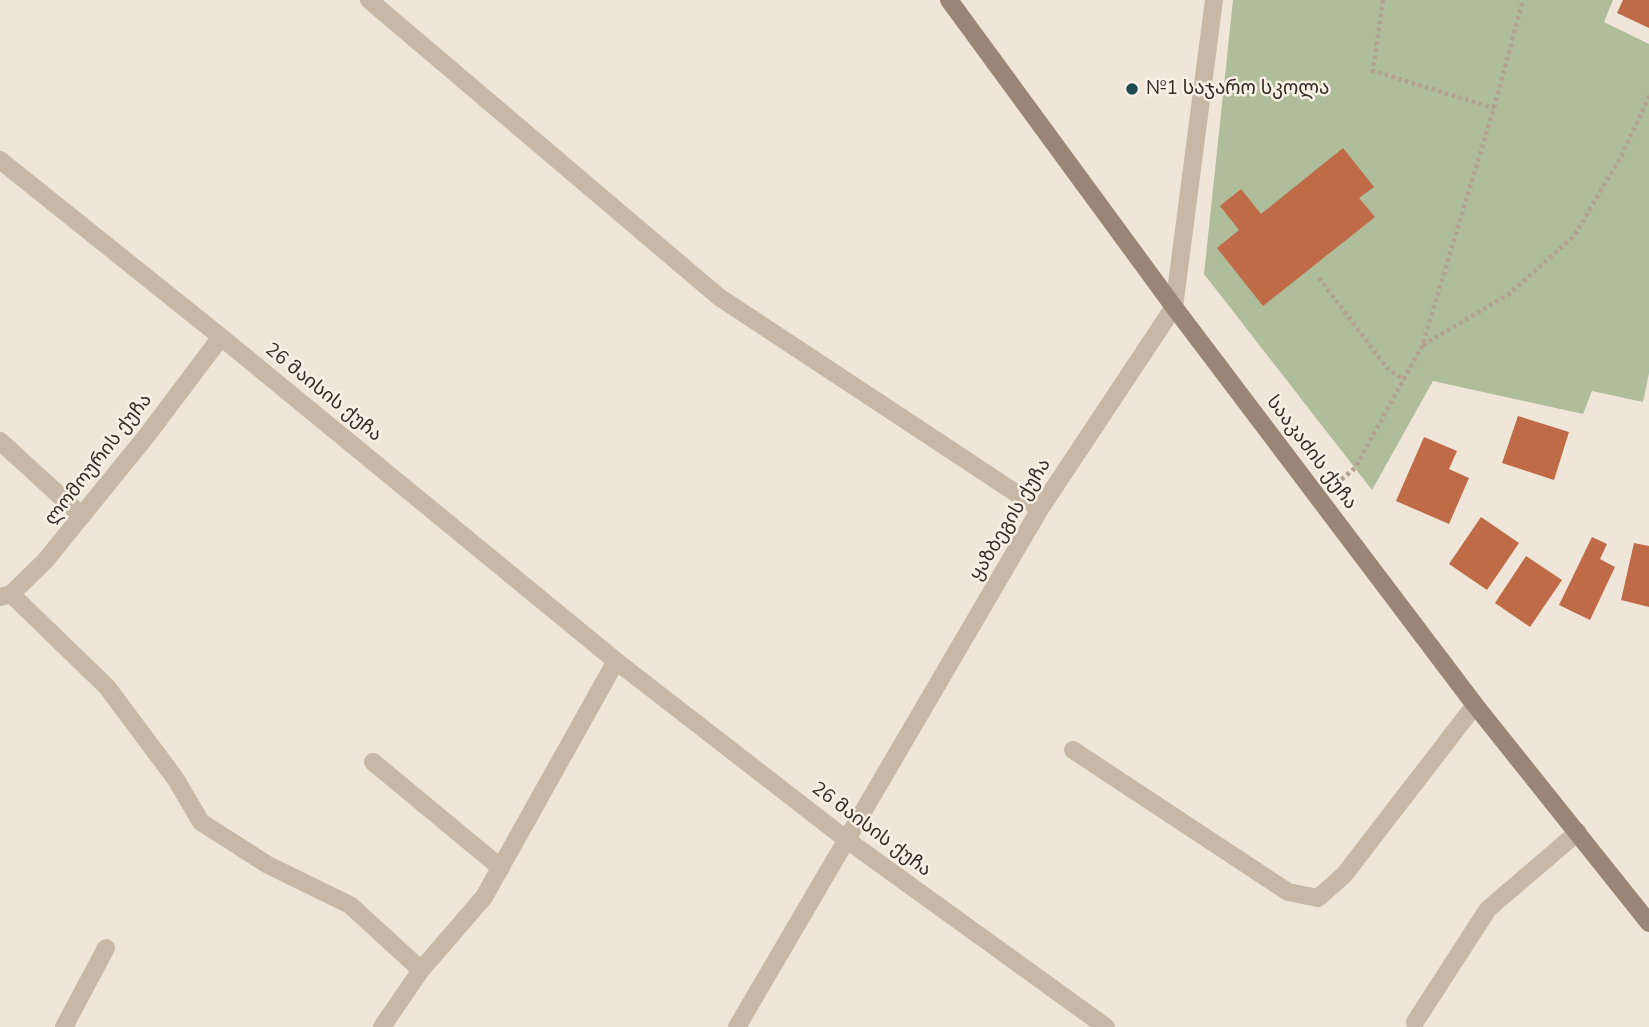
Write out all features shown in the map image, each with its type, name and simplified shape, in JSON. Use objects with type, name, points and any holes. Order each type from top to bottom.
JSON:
[{"type":"street","points":[[369,0],[719,297],[1040,509]]},
{"type":"street","name":"სააკაძის ქუჩა","points":[[949,0],[1174,307],[1475,705],[1649,923]]},
{"type":"street","name":"ყაზბეგის ქუჩა","points":[[737,1027],[1040,509],[1174,307],[1214,0]]},
{"type":"street","name":"26 მაისის ქუჩა","points":[[0,160],[221,337],[616,661],[847,840],[1106,1027]]},
{"type":"street","name":"ლომოურის ქუჩა","points":[[6,596],[45,562],[148,434],[221,337]]},
{"type":"street","points":[[0,442],[82,516]]},
{"type":"street","points":[[6,596],[107,687],[175,778],[201,822],[268,865],[350,905],[421,970]]},
{"type":"street","points":[[382,1027],[421,970],[484,897],[616,661]]},
{"type":"street","points":[[1073,750],[1288,892],[1318,898],[1344,875],[1475,705]]},
{"type":"street","points":[[373,762],[501,868]]},
{"type":"street","points":[[1415,1022],[1488,909],[1578,832]]},
{"type":"street","points":[[64,1027],[106,948]]},
{"type":"path","points":[[1383,0],[1373,71],[1494,108]]},
{"type":"path","points":[[1319,498],[1355,468],[1422,346],[1494,108],[1523,0]]},
{"type":"path","points":[[1422,346],[1509,294],[1574,236],[1622,155],[1649,96]]},
{"type":"path","points":[[1319,278],[1387,368],[1404,380]]},
{"type":"green space","points":[[1233,0],[1613,0],[1604,22],[1649,44],[1649,373],[1643,402],[1592,391],[1583,414],[1433,381],[1372,490],[1204,274]]},
{"type":"building","points":[[1623,0],[1649,0],[1649,28],[1617,13]]},
{"type":"building","points":[[1343,148],[1374,187],[1359,198],[1375,217],[1263,306],[1217,248],[1239,230],[1220,206],[1241,189],[1261,214]]},
{"type":"building","points":[[1518,416],[1569,432],[1554,480],[1502,463]]},
{"type":"building","points":[[1424,437],[1457,451],[1449,469],[1469,478],[1449,524],[1396,501]]},
{"type":"building","points":[[1481,517],[1519,543],[1487,590],[1449,564]]},
{"type":"building","points":[[1592,537],[1607,544],[1600,559],[1615,567],[1590,620],[1559,605]]},
{"type":"building","points":[[1634,543],[1649,546],[1649,607],[1621,600]]},
{"type":"building","points":[[1526,556],[1562,580],[1530,627],[1495,603]]},
{"type":"place","name":"№1 საჯარო სკოლა","points":[[1132,89]]}]
